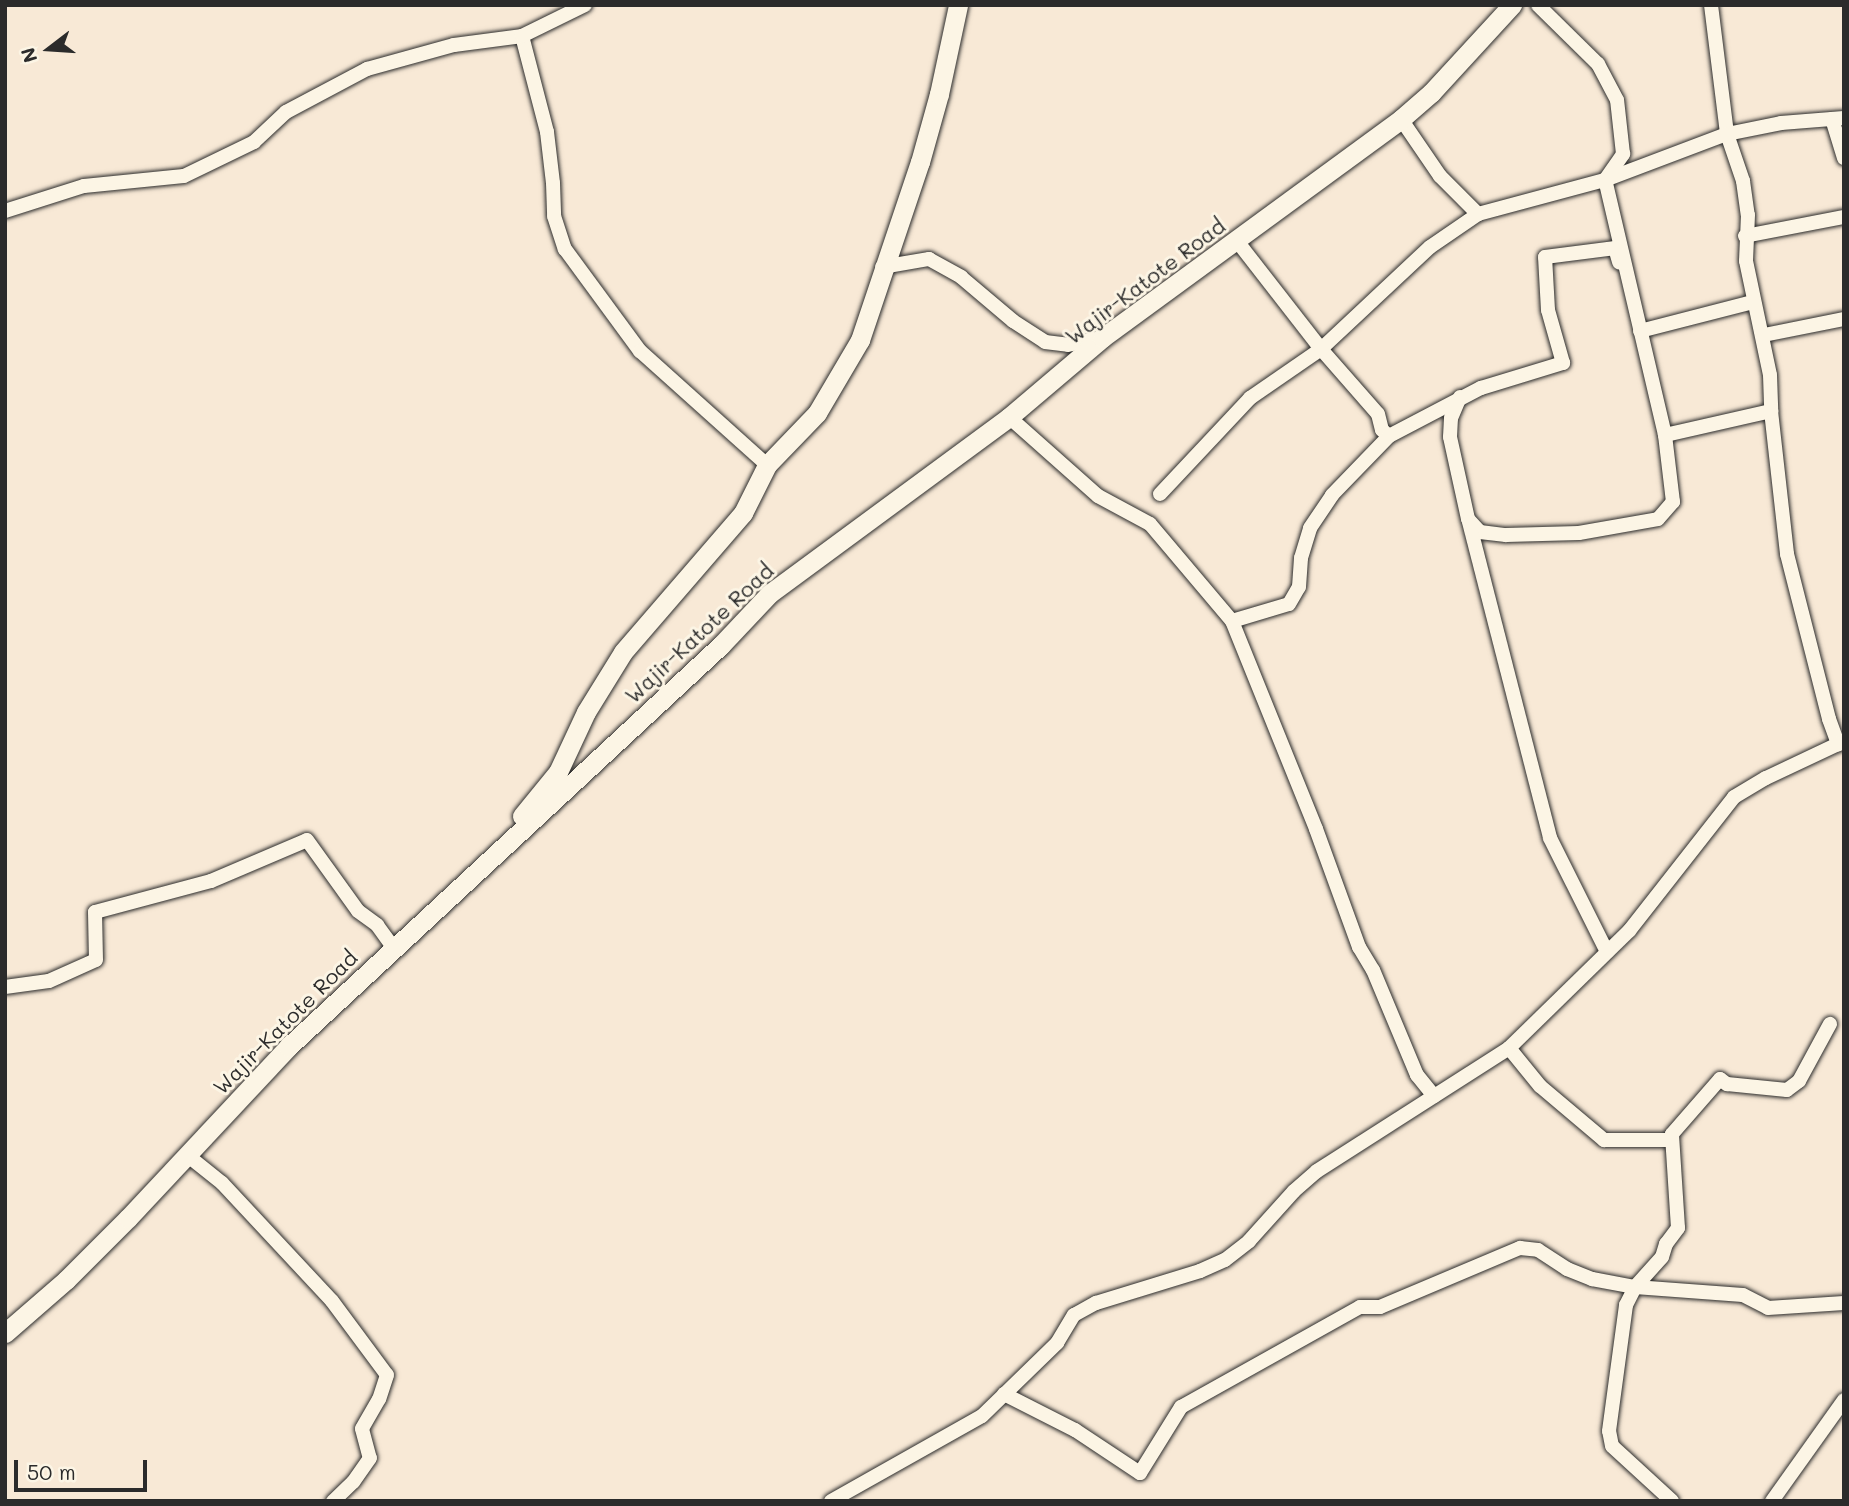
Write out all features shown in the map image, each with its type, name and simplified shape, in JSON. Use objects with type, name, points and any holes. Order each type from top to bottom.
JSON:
[{"type":"street","points":[[5,211],[84,187],[184,176],[254,142],[286,113],[367,69],[454,45],[522,36],[585,5]]},
{"type":"street","points":[[475,873],[558,772],[586,712],[623,652],[743,513],[767,465],[817,413],[860,340],[882,267],[920,162],[939,94],[958,5]]},
{"type":"street","name":"Wajir-Katote Road","points":[[5,1333],[66,1280],[288,1047],[721,645],[769,594],[1009,417],[1102,338],[1401,118],[1431,93],[1511,5]]},
{"type":"street","points":[[1468,519],[1480,531],[1506,535],[1579,533],[1658,519],[1673,502],[1665,435],[1605,180],[1623,154],[1617,100],[1598,64],[1538,5]]},
{"type":"street","points":[[831,1501],[982,1416],[1057,1343],[1074,1315],[1096,1303],[1200,1271],[1225,1260],[1249,1241],[1294,1191],[1317,1171],[1509,1048],[1629,931],[1734,797],[1766,778],[1841,743],[1787,554],[1771,411],[1770,375],[1764,335],[1753,302],[1745,236],[1748,215],[1744,181],[1727,134],[1711,5]]},
{"type":"street","points":[[522,36],[547,132],[554,216],[565,249],[640,351],[767,465]]},
{"type":"street","points":[[1401,118],[1440,176],[1478,214]]},
{"type":"street","points":[[1160,494],[1250,398],[1321,349],[1430,247],[1478,214],[1605,180],[1727,134],[1781,123],[1838,119],[1844,158]]},
{"type":"street","points":[[1745,236],[1844,217]]},
{"type":"street","points":[[1237,241],[1321,349],[1378,414],[1382,430],[1389,436]]},
{"type":"street","points":[[1232,621],[1289,604],[1299,587],[1301,558],[1311,528],[1332,495],[1389,436],[1460,397],[1510,377],[1563,363],[1548,310],[1545,257],[1615,248],[1640,331]]},
{"type":"street","points":[[882,267],[929,259],[961,276],[1013,321],[1045,342],[1068,345],[1102,338]]},
{"type":"street","points":[[1640,331],[1753,302]]},
{"type":"street","points":[[1764,335],[1844,319]]},
{"type":"street","points":[[1460,397],[1451,418],[1450,437],[1468,519],[1550,838],[1607,952]]},
{"type":"street","points":[[1665,435],[1771,411]]},
{"type":"street","points":[[1009,417],[1098,496],[1150,524],[1232,621],[1316,830],[1359,947],[1373,970],[1417,1075],[1434,1096]]},
{"type":"street","points":[[5,987],[49,981],[96,960],[95,912],[211,881],[307,841],[358,911],[377,925],[393,947]]},
{"type":"street","points":[[1672,1501],[1617,1451],[1609,1440],[1626,1305],[1635,1287],[1661,1257],[1666,1244],[1678,1228],[1672,1134],[1720,1079],[1727,1084],[1775,1090],[1787,1090],[1799,1082],[1830,1024]]},
{"type":"street","points":[[1509,1048],[1540,1086],[1604,1139],[1672,1140]]},
{"type":"street","points":[[187,1155],[222,1183],[323,1292],[387,1375],[379,1399],[362,1429],[370,1458],[353,1482],[333,1501]]},
{"type":"street","points":[[1004,1394],[1075,1430],[1140,1473],[1181,1407],[1360,1307],[1380,1307],[1520,1248],[1538,1250],[1567,1269],[1592,1279],[1635,1287],[1743,1296],[1768,1308],[1844,1303]]},
{"type":"street","points":[[1772,1501],[1844,1400]]}]
